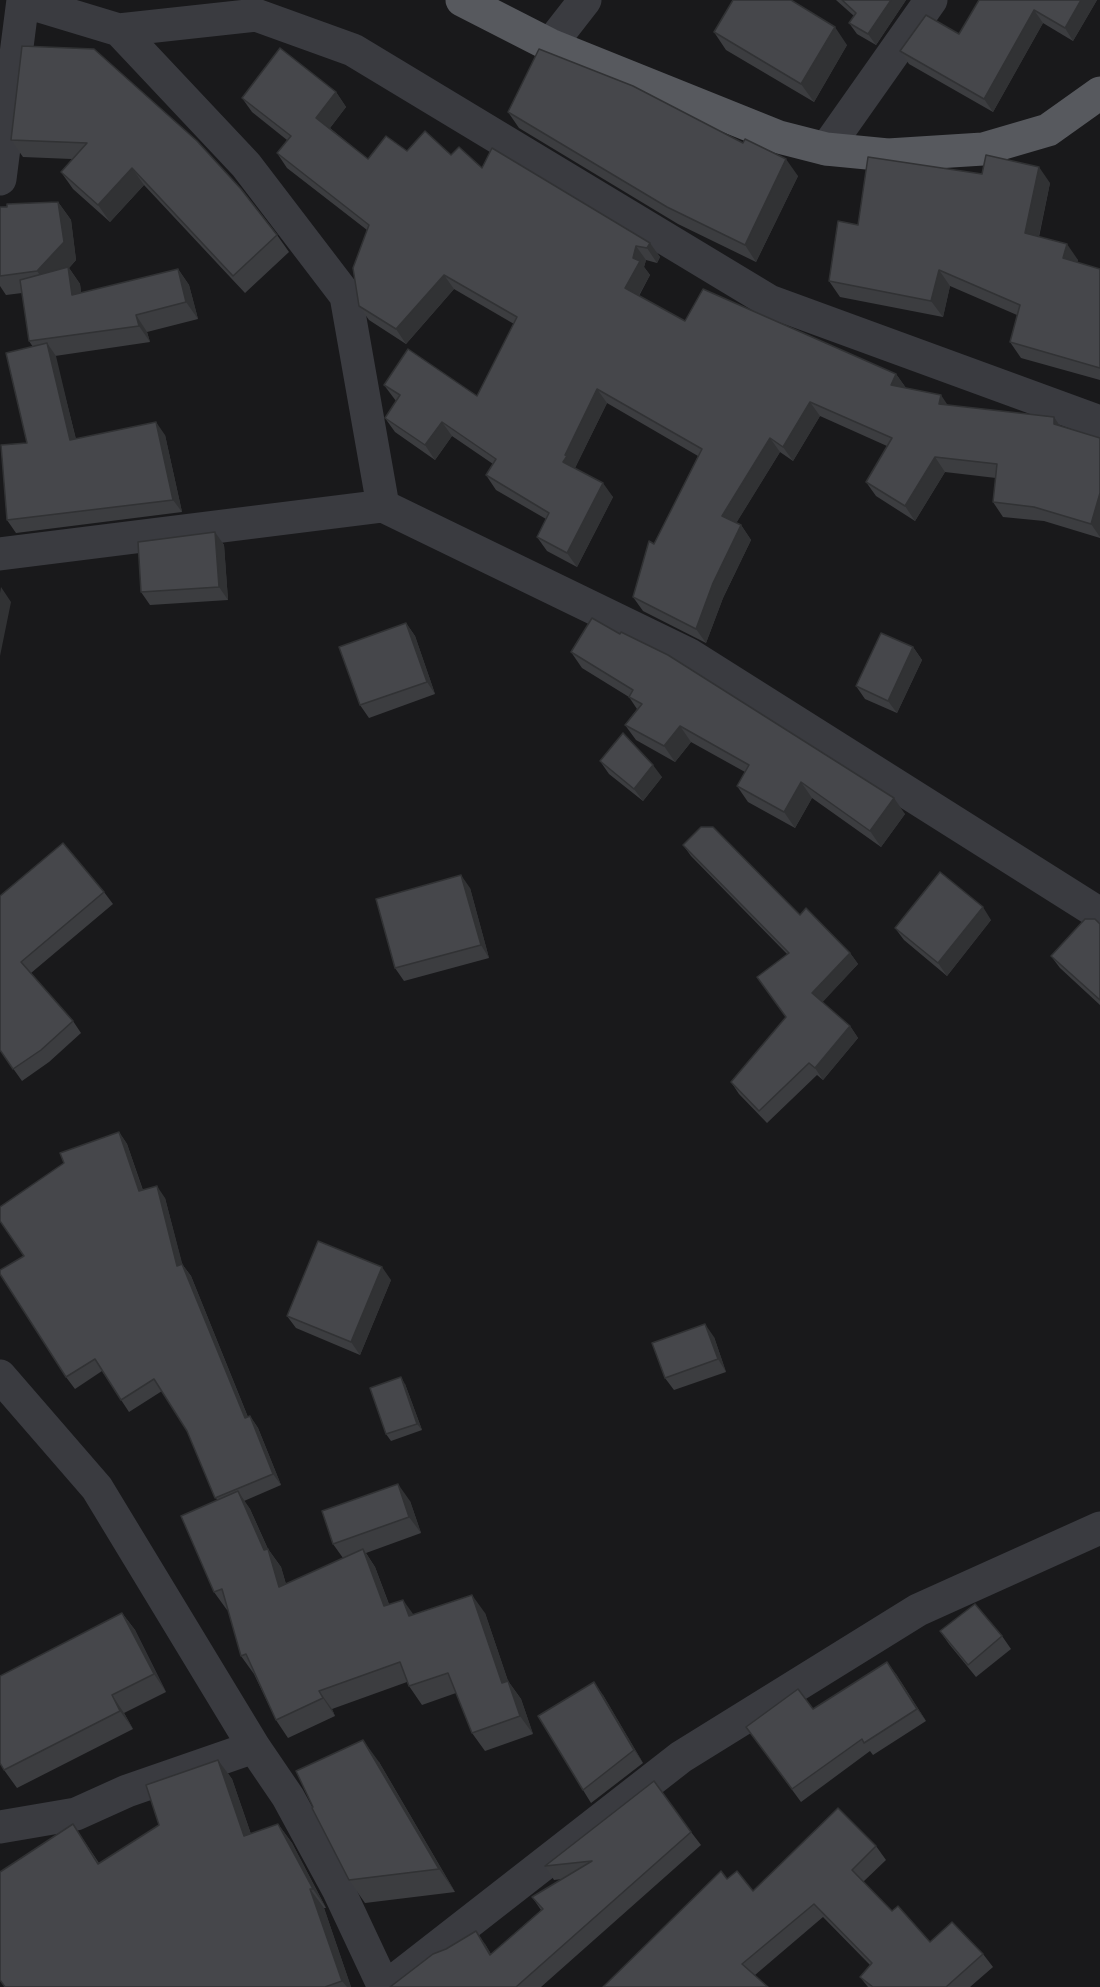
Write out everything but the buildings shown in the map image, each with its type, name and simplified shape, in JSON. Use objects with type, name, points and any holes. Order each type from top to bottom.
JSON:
[{"type":"main road","points":[[462,0],[550,45],[779,137],[826,149],[888,155],[982,149],[1048,130],[1100,93]]},
{"type":"street","points":[[0,179],[23,0],[119,30],[256,15],[353,50],[769,301],[1100,423]]},
{"type":"street","points":[[550,45],[585,0]]},
{"type":"street","points":[[826,149],[931,0]]},
{"type":"street","points":[[119,30],[246,165],[346,296],[383,507]]},
{"type":"street","points":[[0,554],[383,507],[688,654],[1100,914]]},
{"type":"street","points":[[0,1376],[97,1488],[254,1747],[288,1797],[338,1889],[385,1987],[681,1757],[918,1610],[1100,1528]]},
{"type":"street","points":[[0,1827],[76,1814],[127,1791],[254,1747]]}]
